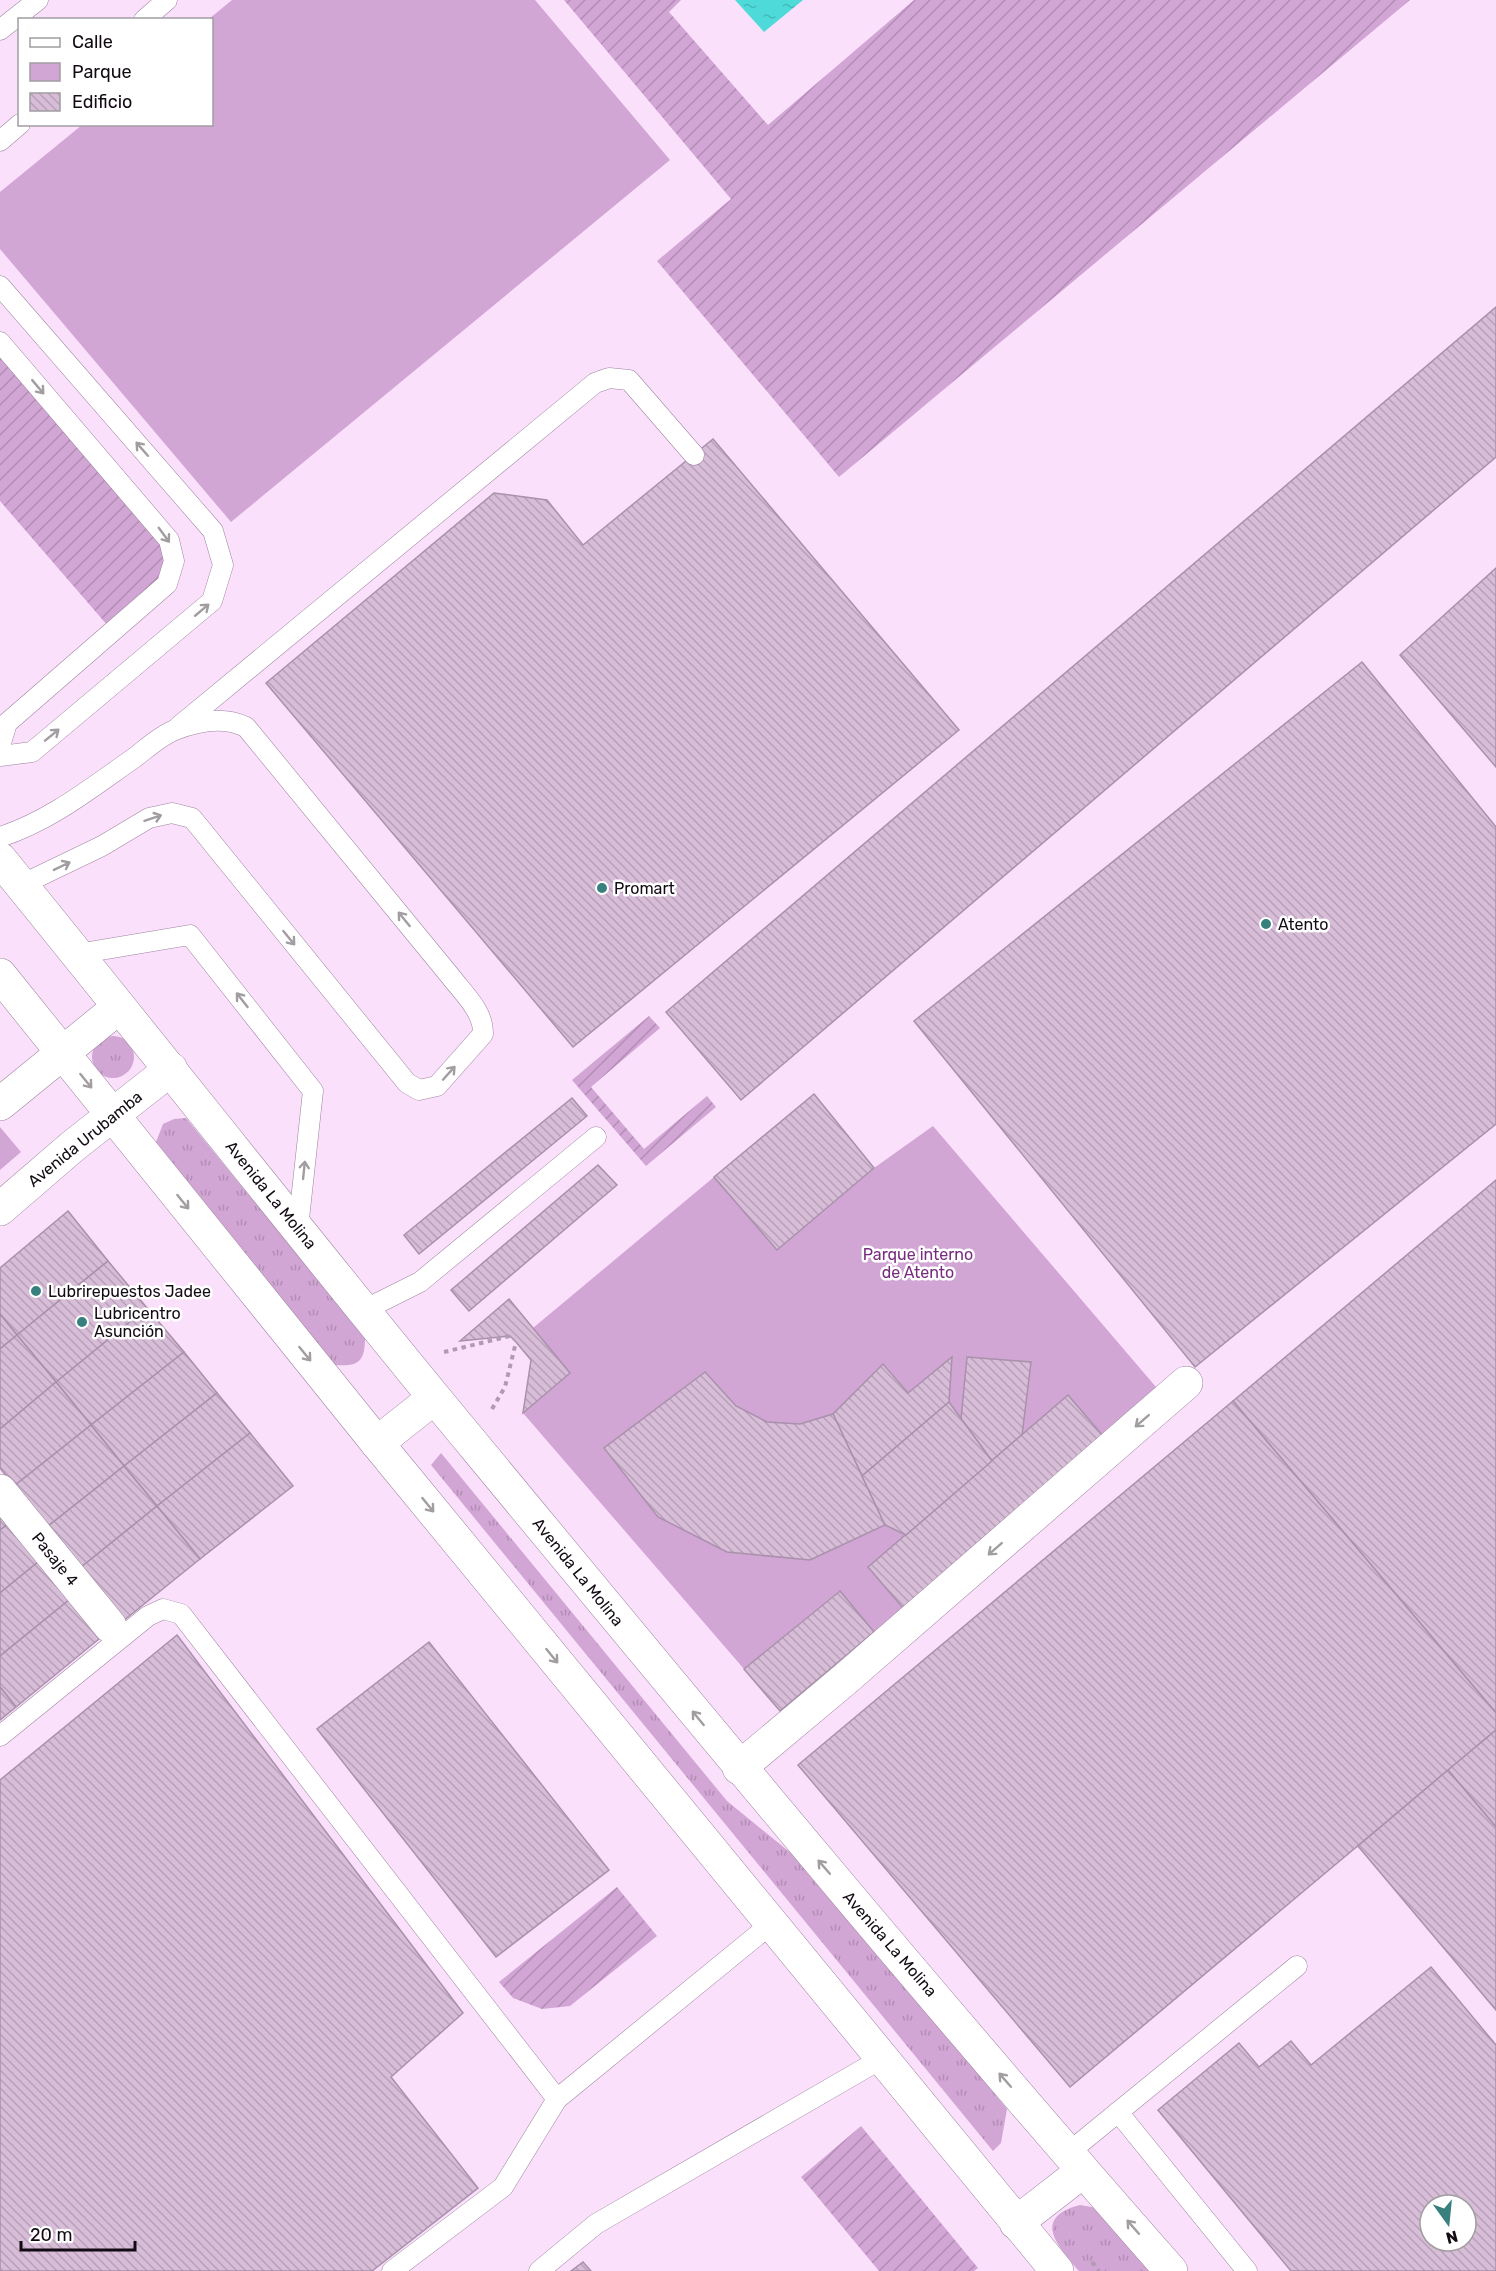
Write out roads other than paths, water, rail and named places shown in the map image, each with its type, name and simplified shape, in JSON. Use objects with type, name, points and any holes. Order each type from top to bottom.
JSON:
[{"type":"main road","name":"Avenida La Molina","points":[[0,859],[434,1398],[739,1768],[1075,2162],[1171,2271]]},
{"type":"main road","points":[[0,975],[377,1443],[1057,2271]]},
{"type":"main road","points":[[0,1104],[119,1007]]},
{"type":"main road","name":"Avenida Urubamba","points":[[0,1209],[73,1146],[171,1069]]},
{"type":"main road","points":[[739,1768],[843,1681],[1186,1383]]},
{"type":"main road","points":[[377,1443],[434,1398]]},
{"type":"main road","name":"Pasaje 4","points":[[0,1491],[110,1626]]},
{"type":"main road","points":[[1016,2223],[1075,2162]]},
{"type":"lane","points":[[0,30],[38,0]]},
{"type":"lane","points":[[146,18],[166,0]]},
{"type":"lane","points":[[0,141],[18,126]]},
{"type":"lane","points":[[0,286],[213,531],[223,565],[212,601],[203,609],[32,752],[0,756]]},
{"type":"lane","points":[[0,342],[169,540],[174,561],[167,584],[8,723],[0,746]]},
{"type":"lane","points":[[0,837],[22,830],[60,809],[174,730],[595,383],[609,378],[629,380],[694,455]]},
{"type":"lane","points":[[21,885],[102,846],[149,818],[172,813],[192,818],[407,1083],[419,1090],[437,1086],[483,1034],[484,1024],[480,1014],[246,727],[236,722],[209,721],[174,730]]},
{"type":"lane","points":[[78,954],[190,934],[313,1090],[298,1228]]},
{"type":"lane","points":[[364,1310],[420,1282],[596,1137]]},
{"type":"lane","points":[[0,1737],[148,1616],[163,1609],[181,1614],[557,2098]]},
{"type":"lane","points":[[392,2271],[503,2187],[557,2098],[771,1924]]},
{"type":"lane","points":[[1075,2162],[1118,2112],[1298,1966]]},
{"type":"lane","points":[[539,2271],[596,2224],[881,2059]]},
{"type":"lane","points":[[1118,2112],[1247,2271]]},
{"type":"water","points":[[735,0],[803,0],[764,32]]},
{"type":"place","name":"Promart","points":[[602,888]]},
{"type":"place","name":"Atento","points":[[1266,924]]},
{"type":"place","name":"Lubrirepuestos Jadee","points":[[36,1291]]},
{"type":"place","name":"Lubricentro Asunción","points":[[82,1322]]},
{"type":"park label","name":"Parque interno de Atento","points":[[918,1263]]}]
